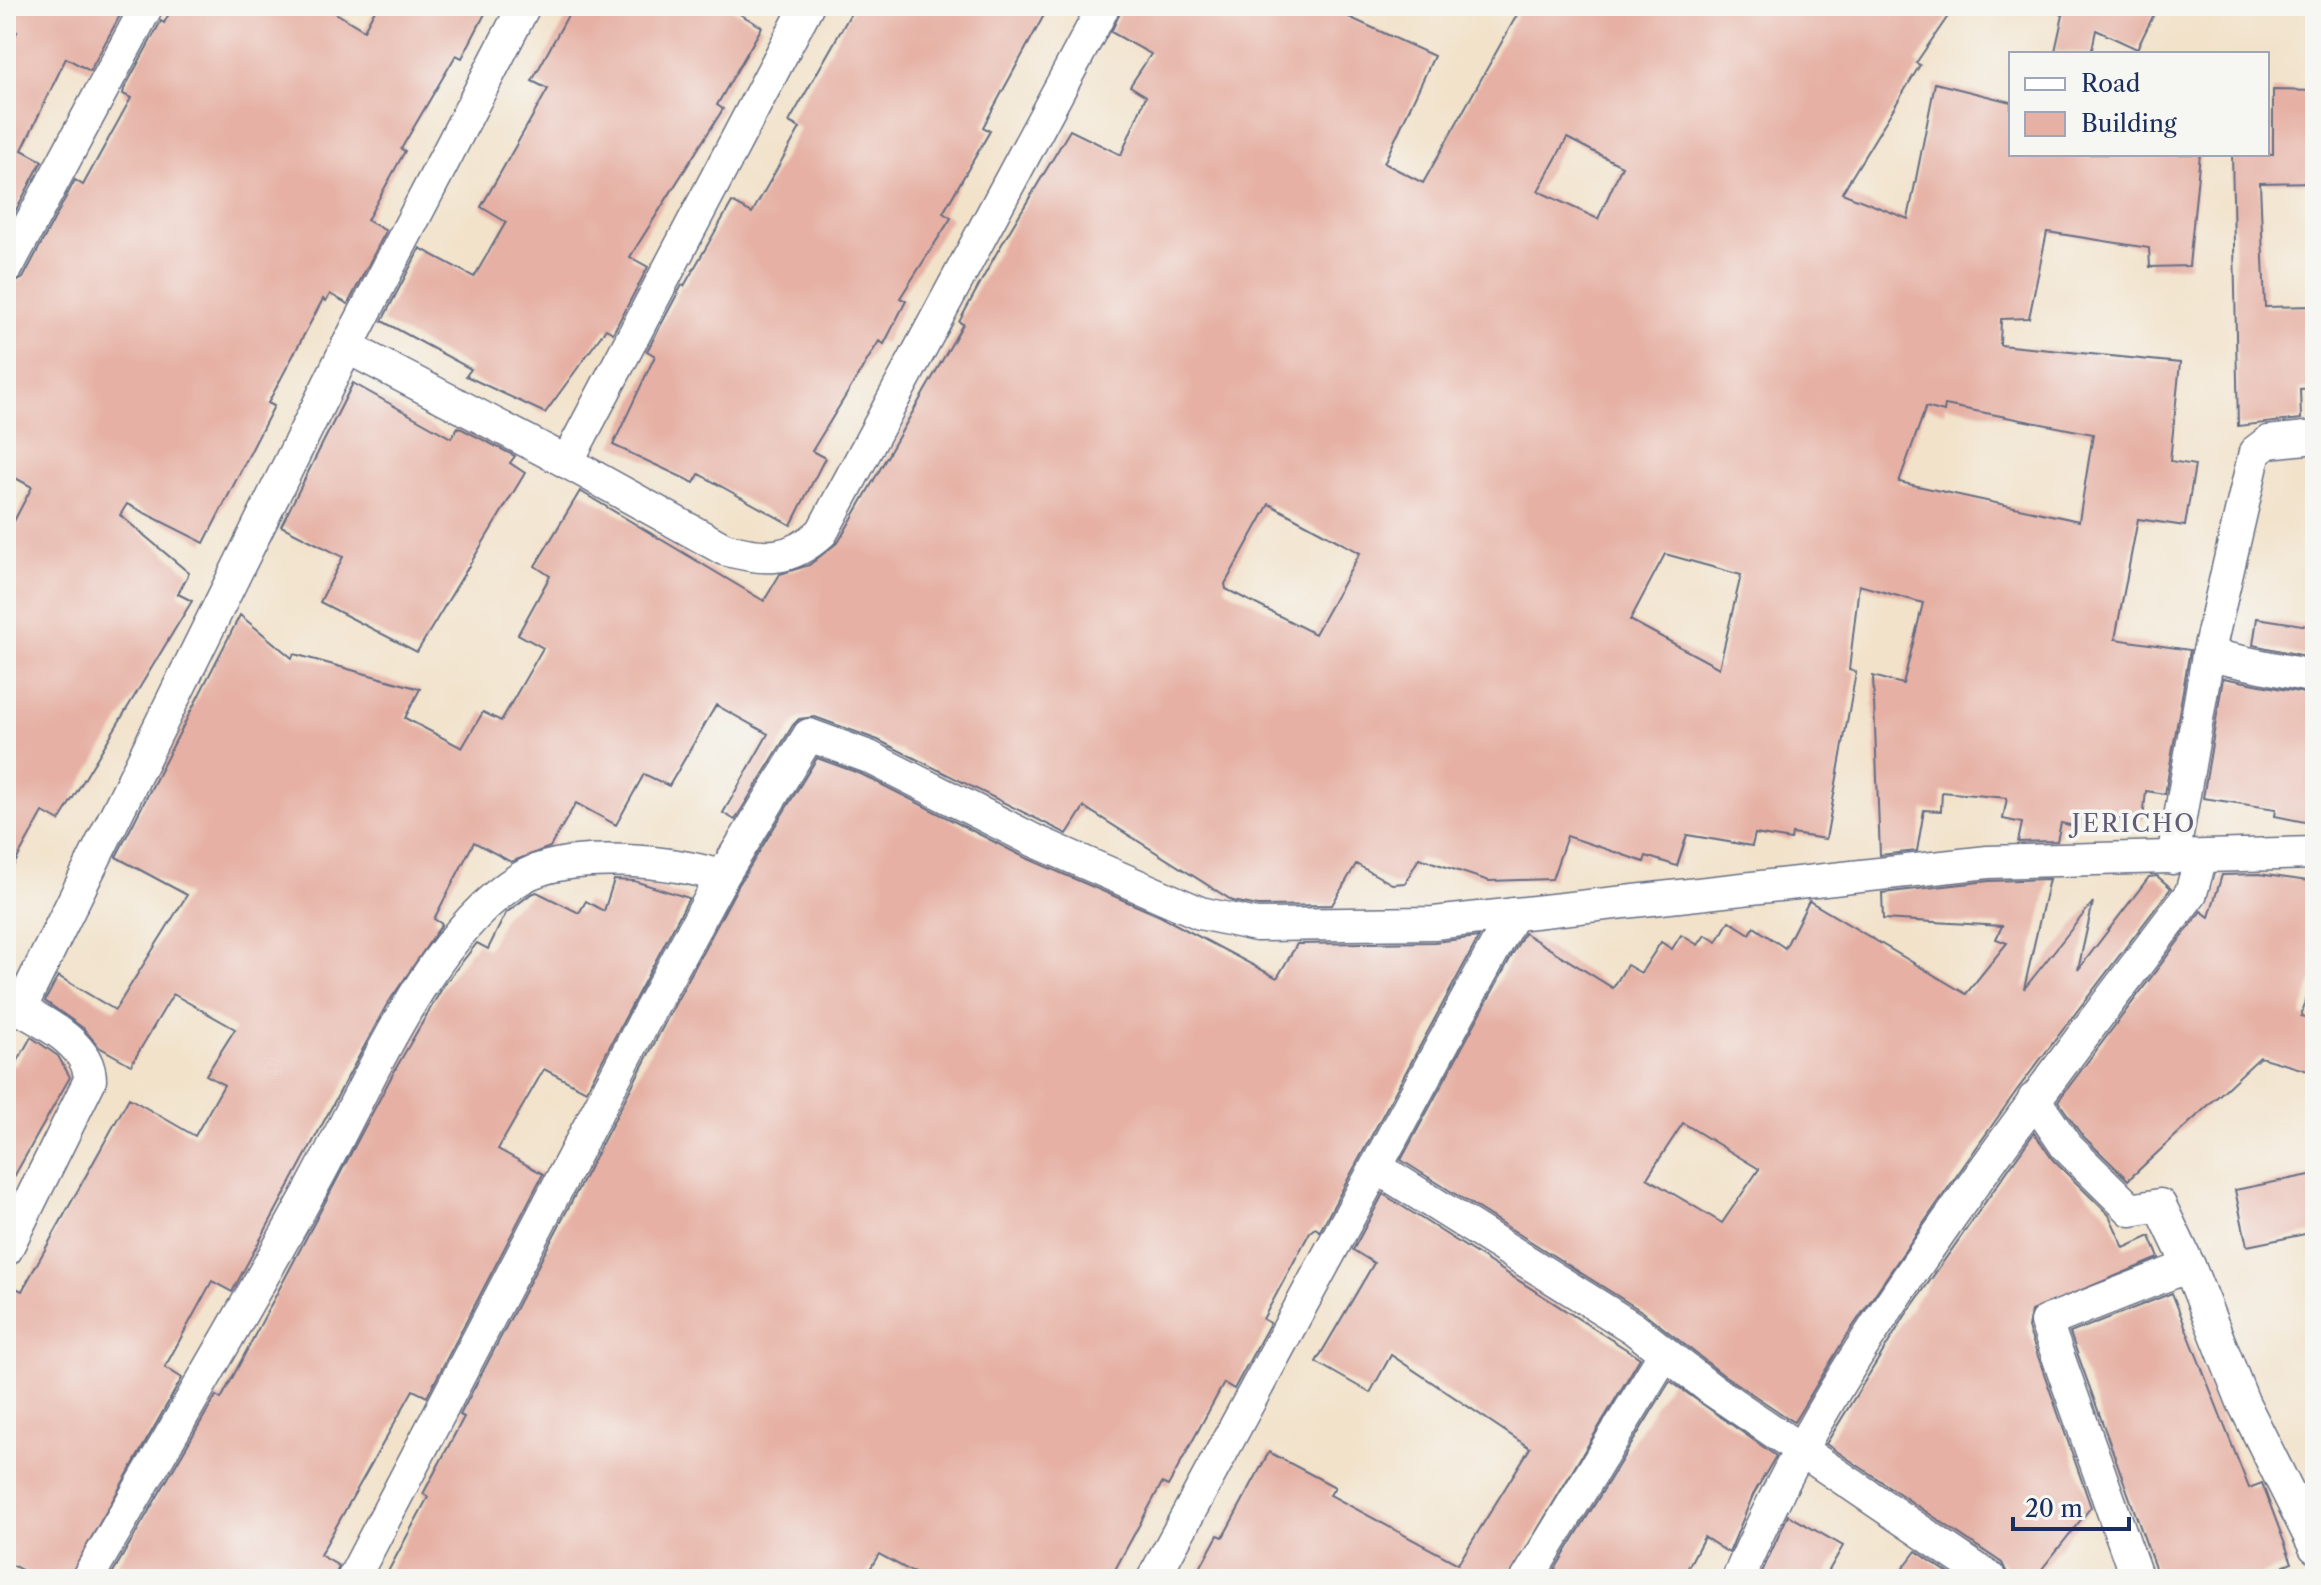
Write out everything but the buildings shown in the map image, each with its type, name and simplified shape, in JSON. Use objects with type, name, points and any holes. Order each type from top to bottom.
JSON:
[{"type":"street","points":[[6,269],[147,6]]},
{"type":"street","points":[[6,1250],[90,1080],[88,1062],[81,1050],[13,1005],[524,6]]},
{"type":"street","points":[[567,462],[807,6]]},
{"type":"street","points":[[347,347],[567,462],[724,549],[751,556],[776,557],[804,549],[822,532],[1104,6]]},
{"type":"street","points":[[1738,1579],[1800,1448],[1864,1342],[2034,1099],[2191,893],[2187,857],[2208,655],[2255,452],[2268,442],[2315,437]]},
{"type":"street","points":[[2208,655],[2315,677]]},
{"type":"street","points":[[353,1579],[722,877],[809,735],[869,757],[1033,840],[1200,913],[1256,925],[1324,922],[1390,925],[1988,862],[2315,853]]},
{"type":"street","points":[[87,1579],[316,1180],[403,1016],[463,928],[524,876],[560,866],[620,862],[693,867],[722,877]]},
{"type":"street","points":[[1153,1579],[1513,914]]},
{"type":"street","points":[[2034,1099],[2066,1146],[2131,1210],[2160,1205],[2189,1266],[2243,1402],[2315,1547]]},
{"type":"street","points":[[1376,1167],[1633,1328],[1711,1389],[1991,1579]]},
{"type":"street","points":[[2137,1579],[2046,1322],[2189,1266]]},
{"type":"street","points":[[1527,1579],[1665,1353]]},
{"type":"district","name":"JERICHO","points":[[2134,823]]}]
